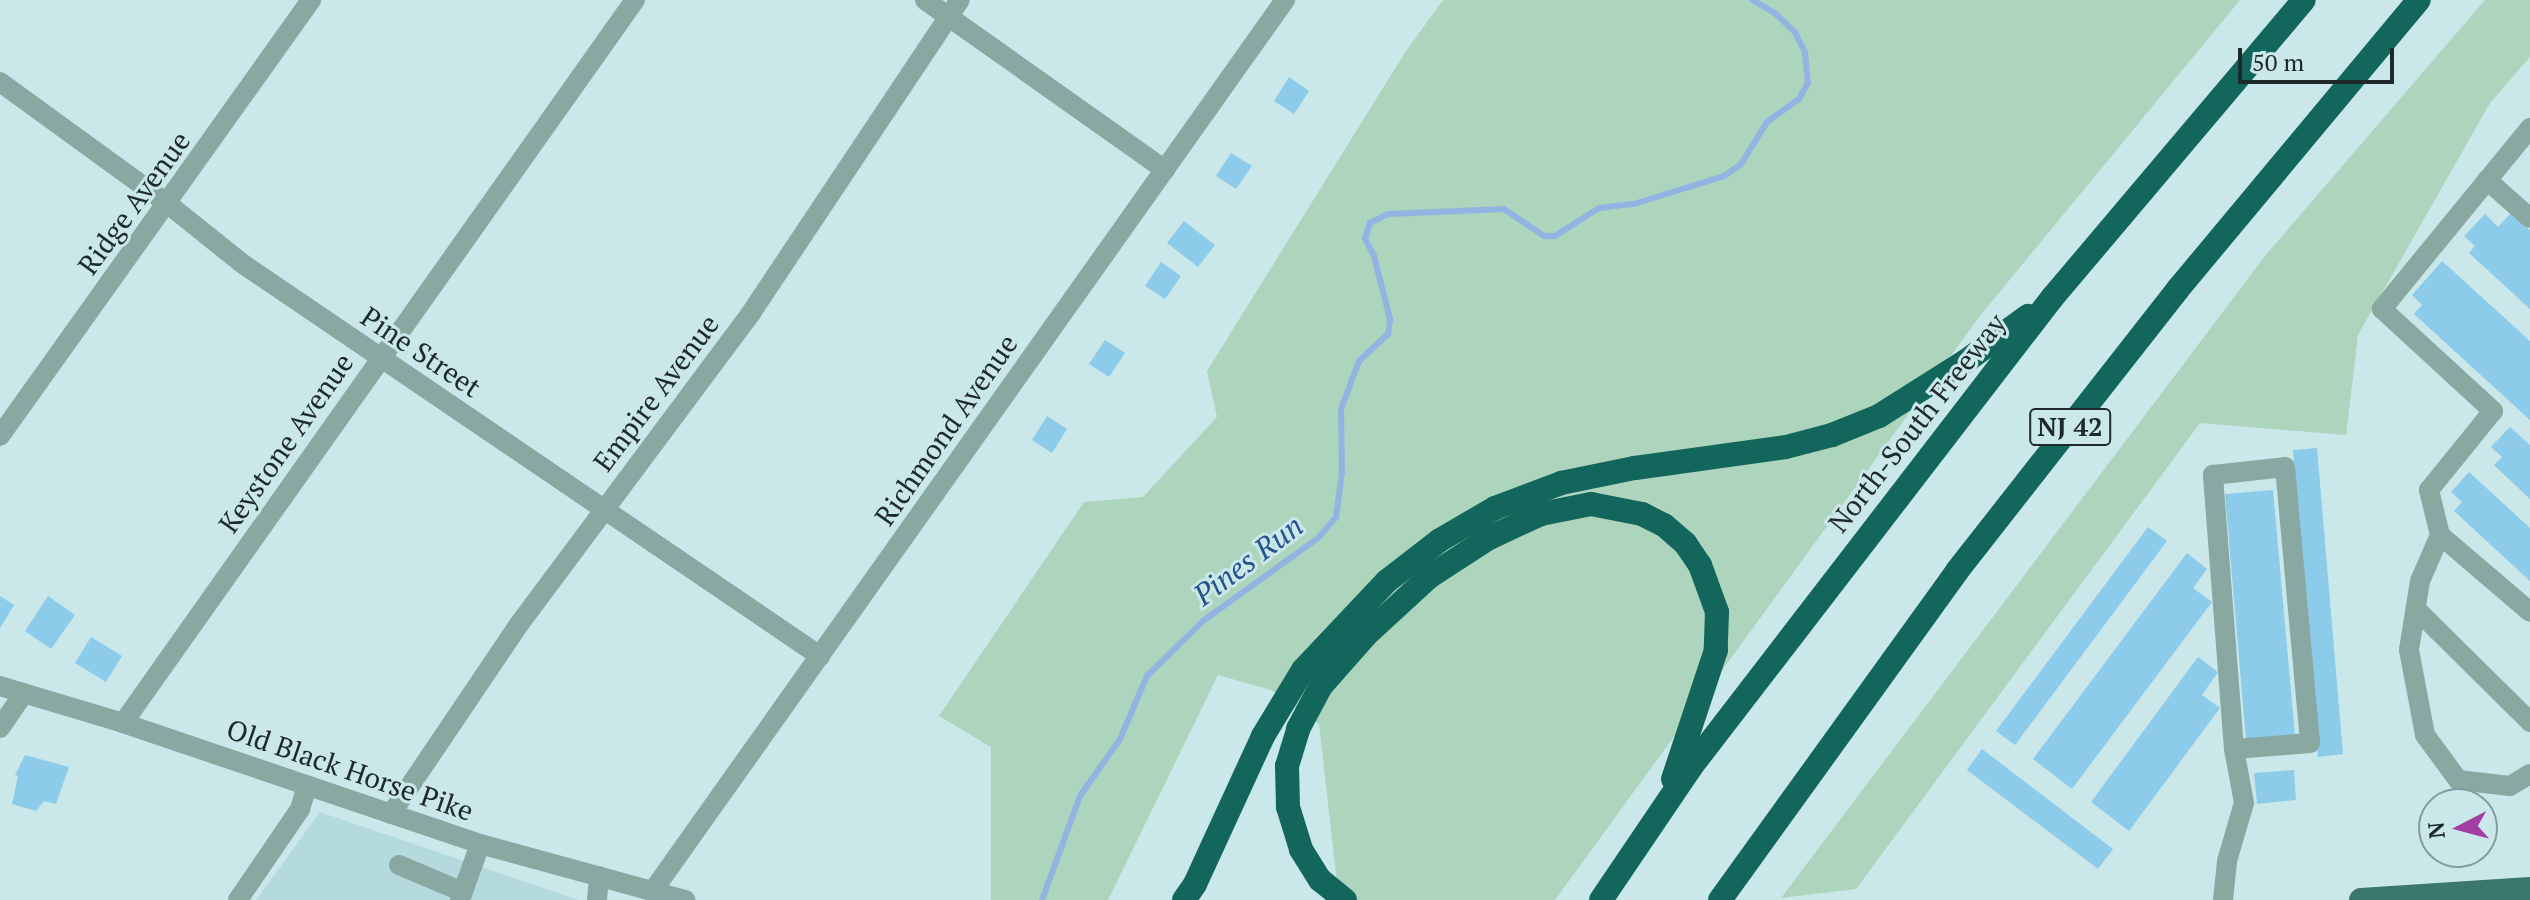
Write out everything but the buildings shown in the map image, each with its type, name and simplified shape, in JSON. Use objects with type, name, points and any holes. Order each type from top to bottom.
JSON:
[{"type":"highway","name":"North-South Freeway","points":[[1605,894],[1664,806],[1837,574],[2052,298],[2304,0]]},
{"type":"highway","name":"NJ 42","points":[[1720,900],[1995,522],[2178,289],[2419,0]]},
{"type":"highway","points":[[1184,900],[1195,884],[1263,736],[1303,670],[1387,581],[1440,540],[1495,508],[1561,483],[1635,468],[1786,447],[1879,416],[1966,361],[2052,298]]},
{"type":"highway","points":[[1345,900],[1320,880],[1301,849],[1288,807],[1287,766],[1298,729],[1321,686],[1366,635],[1429,577],[1489,538],[1541,514],[1591,504],[1642,514],[1664,525],[1685,543],[1700,565],[1717,612],[1716,650],[1664,806]]},
{"type":"main road","points":[[2361,900],[2517,893]]},
{"type":"street","name":"Ridge Avenue","points":[[0,436],[311,0]]},
{"type":"street","name":"Keystone Avenue","points":[[123,723],[635,0]]},
{"type":"street","points":[[925,0],[955,8],[1165,170]]},
{"type":"street","name":"Richmond Avenue","points":[[652,892],[1285,0]]},
{"type":"street","name":"Empire Avenue","points":[[391,814],[520,623],[751,313],[955,8]]},
{"type":"street","name":"Pine Street","points":[[0,82],[168,204],[243,264],[820,656]]},
{"type":"street","points":[[2530,128],[2382,309],[2493,411],[2429,490],[2440,535],[2530,612]]},
{"type":"street","points":[[2487,180],[2530,218]]},
{"type":"street","points":[[2223,900],[2227,861],[2244,803],[2234,749],[2213,475],[2285,467],[2310,743],[2234,749]]},
{"type":"street","points":[[2440,535],[2420,581],[2409,650],[2425,735],[2458,780],[2510,786],[2530,774]]},
{"type":"street","points":[[2416,609],[2530,722]]},
{"type":"street","name":"Old Black Horse Pike","points":[[0,686],[123,723],[480,844],[685,900]]},
{"type":"street","points":[[0,728],[24,693]]},
{"type":"street","points":[[238,900],[300,809],[307,786]]},
{"type":"street","points":[[399,865],[462,896],[480,844]]},
{"type":"street","points":[[597,900],[599,876]]},
{"type":"shaded area","points":[[320,812],[578,900],[256,900]]},
{"type":"green space","points":[[1443,0],[2240,0],[1979,317],[1555,900],[1342,900],[1337,883],[1319,724],[1271,690],[1218,675],[1108,900],[991,900],[991,747],[939,716],[1084,502],[1143,497],[1217,417],[1207,371],[1406,51]]},
{"type":"green space","points":[[2485,0],[2530,0],[2530,57],[2490,103],[2358,335],[2346,435],[2200,423],[1856,889],[1781,898],[2265,256]]},
{"type":"waterway","name":"Pines Run","points":[[1042,900],[1080,796],[1120,739],[1147,676],[1203,621],[1318,538],[1336,517],[1342,472],[1341,409],[1359,361],[1388,334],[1390,319],[1374,256],[1365,238],[1370,223],[1388,214],[1504,209],[1544,236],[1555,236],[1599,208],[1637,203],[1724,176],[1741,164],[1767,122],[1799,99],[1808,83],[1805,52],[1795,32],[1776,14],[1753,0]]}]
